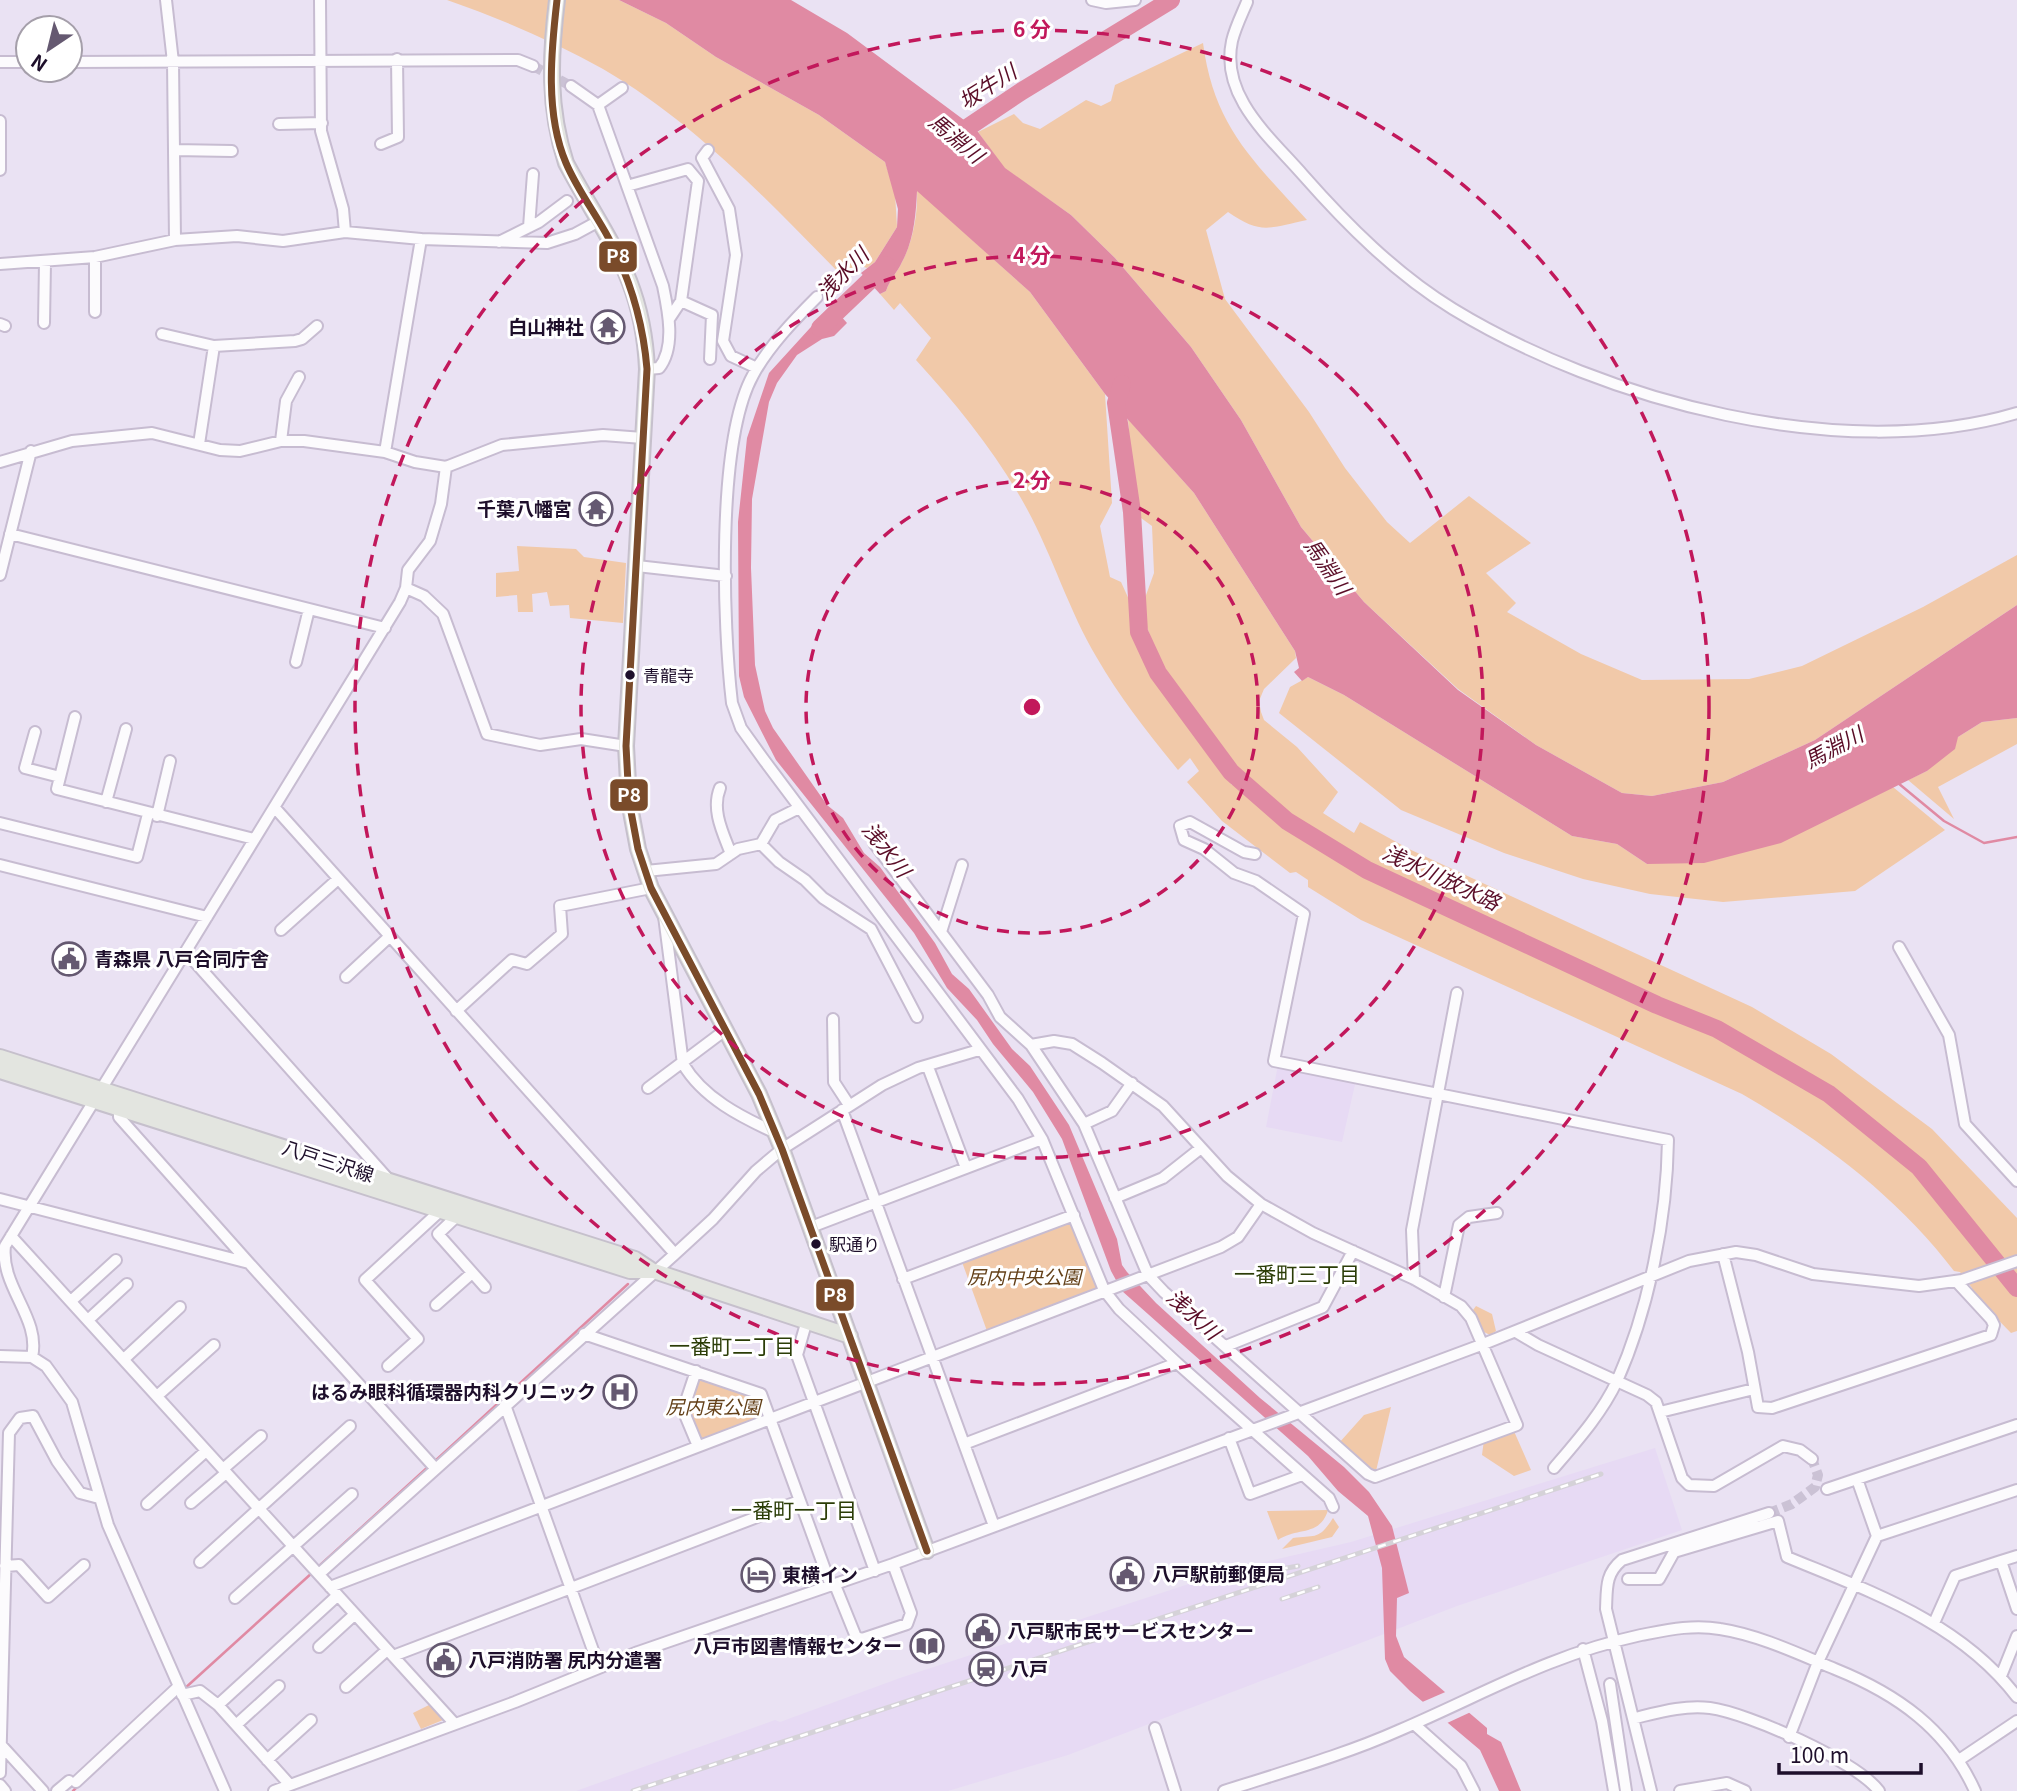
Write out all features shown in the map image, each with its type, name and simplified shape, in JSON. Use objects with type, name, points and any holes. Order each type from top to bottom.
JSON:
[{"type":"main road","points":[[557,0],[551,96],[559,142],[566,163],[633,285],[642,314],[647,369],[626,746],[629,801],[651,888],[759,1094],[776,1133],[927,1551]]},
{"type":"main road","name":"八戸三沢線","points":[[0,1057],[99,1095],[119,1108],[630,1270],[654,1271]]},
{"type":"main road","name":"八戸三沢線","points":[[0,1071],[99,1095],[390,1181],[635,1259],[654,1271],[850,1336]]},
{"type":"street","points":[[166,0],[173,62],[174,240]]},
{"type":"street","points":[[320,0],[322,123],[343,209],[345,232]]},
{"type":"street","points":[[1092,0],[1107,4],[1135,0]]},
{"type":"street","points":[[1247,2],[1232,41],[1230,65],[1237,94],[1254,118],[1331,207],[1365,240],[1404,274],[1451,308],[1501,336],[1556,362],[1628,389],[1700,408],[1791,425],[1897,432],[1957,426],[2017,414]]},
{"type":"street","points":[[381,145],[398,137],[397,59]]},
{"type":"street","points":[[84,62],[518,60],[533,66]]},
{"type":"street","points":[[571,86],[598,105],[663,286],[668,320],[666,357],[660,368],[647,369]]},
{"type":"street","points":[[598,105],[622,88]]},
{"type":"street","points":[[0,121],[0,170]]},
{"type":"street","points":[[279,124],[322,123]]},
{"type":"street","points":[[174,150],[232,151]]},
{"type":"street","points":[[708,150],[702,158],[729,209],[736,255],[723,341],[731,356],[757,368]]},
{"type":"street","points":[[627,186],[688,169],[698,181],[681,301],[668,320]]},
{"type":"street","points":[[529,227],[533,174]]},
{"type":"street","points":[[497,243],[529,227],[567,201]]},
{"type":"street","points":[[0,264],[45,263],[95,257],[174,240],[237,236],[283,241],[345,232],[421,239],[547,243],[575,234],[599,221]]},
{"type":"street","points":[[385,452],[421,239]]},
{"type":"street","points":[[95,257],[95,312]]},
{"type":"street","points":[[44,324],[45,263]]},
{"type":"street","points":[[817,297],[757,368],[747,388],[731,466],[726,576],[732,703],[741,728],[1018,1099],[1042,1139],[1104,1290],[1119,1309],[1177,1363],[1329,1498],[1333,1507]]},
{"type":"street","points":[[681,301],[712,314],[710,359]]},
{"type":"street","points":[[162,334],[214,346],[295,341],[302,339],[317,326]]},
{"type":"street","points":[[199,444],[214,346]]},
{"type":"street","points":[[281,441],[286,401],[299,377]]},
{"type":"street","points":[[0,461],[31,451],[103,436],[152,433],[220,450],[240,451],[281,441],[304,441],[385,452],[415,462],[446,467],[502,445],[603,435],[643,439]]},
{"type":"street","points":[[0,575],[31,451]]},
{"type":"street","points":[[32,1357],[34,1336],[6,1283],[2,1253],[385,628],[407,588],[408,570],[430,541],[441,505],[446,467]]},
{"type":"street","points":[[10,534],[385,628]]},
{"type":"street","points":[[637,566],[726,576]]},
{"type":"street","points":[[407,588],[424,596],[443,614],[487,734],[540,745],[581,739],[626,746]]},
{"type":"street","points":[[296,662],[309,610]]},
{"type":"street","points":[[75,716],[57,789],[254,839]]},
{"type":"street","points":[[106,802],[126,729]]},
{"type":"street","points":[[35,732],[25,768],[60,777]]},
{"type":"street","points":[[0,823],[137,857],[170,761]]},
{"type":"street","points":[[720,788],[716,801],[719,822],[731,854]]},
{"type":"street","points":[[275,808],[675,1254]]},
{"type":"street","points":[[646,871],[716,864],[731,854],[761,844],[775,820],[799,808]]},
{"type":"street","points":[[1255,854],[1244,852],[1190,822],[1180,826],[1184,840],[1205,849],[1234,873],[1256,881],[1304,914],[1274,1061],[1668,1140],[1663,1226],[1650,1277],[1616,1381],[1593,1419],[1554,1468]]},
{"type":"street","points":[[874,843],[988,995],[1000,1017],[1031,1045],[1084,1124],[1146,1275],[1296,1413],[1375,1477],[1517,1424],[1471,1318],[1461,1306],[1414,1279],[1313,1233],[1261,1203],[1227,1176],[1163,1106],[1072,1044],[1054,1041],[1031,1045]]},
{"type":"street","points":[[761,844],[823,898],[871,929],[917,1017]]},
{"type":"street","points":[[0,865],[207,917]]},
{"type":"street","points":[[941,932],[962,865]]},
{"type":"street","points":[[281,930],[338,879]]},
{"type":"street","points":[[456,1011],[512,960],[527,964],[562,934],[560,906],[651,888]]},
{"type":"street","points":[[663,913],[683,1064],[692,1080],[708,1094],[776,1133]]},
{"type":"street","points":[[346,976],[389,937]]},
{"type":"street","points":[[1899,947],[1949,1035],[1965,1124],[2017,1181]]},
{"type":"street","points":[[186,952],[390,1181]]},
{"type":"street","points":[[1414,1279],[1412,1230],[1457,993]]},
{"type":"street","points":[[833,1019],[834,1082],[846,1108],[903,1279],[994,1526]]},
{"type":"street","points":[[648,1088],[724,1031]]},
{"type":"street","points":[[317,1571],[675,1254],[713,1219],[756,1171],[782,1149],[882,1085],[918,1068],[979,1050]]},
{"type":"street","points":[[928,1067],[966,1168]]},
{"type":"street","points":[[1084,1124],[1112,1111],[1132,1083]]},
{"type":"street","points":[[119,1108],[119,1117],[435,1468]]},
{"type":"street","points":[[811,1227],[1042,1139]]},
{"type":"street","points":[[1115,1198],[1163,1178],[1201,1148]]},
{"type":"street","points":[[0,1199],[249,1263]]},
{"type":"street","points":[[218,1705],[333,1591],[541,1506],[1146,1275],[1238,1237],[1261,1203]]},
{"type":"street","points":[[388,1366],[418,1339],[365,1280],[440,1211]]},
{"type":"street","points":[[1444,1297],[1459,1225],[1469,1217],[1497,1213]]},
{"type":"street","points":[[903,1279],[1074,1215]]},
{"type":"street","points":[[457,1216],[438,1234],[485,1287]]},
{"type":"street","points":[[11,1236],[454,1723]]},
{"type":"street","points":[[1226,1346],[1323,1307],[1353,1251]]},
{"type":"street","points":[[1723,1254],[1748,1352],[1758,1406],[1772,1408],[1991,1335],[1994,1325],[1991,1319],[1959,1281]]},
{"type":"street","points":[[274,1791],[599,1667],[875,1571],[1516,1332],[1689,1261],[1723,1254],[1756,1255],[1813,1274],[1896,1285],[1959,1281],[2017,1261]]},
{"type":"street","points":[[71,1301],[116,1260]]},
{"type":"street","points":[[436,1305],[472,1273]]},
{"type":"street","points":[[88,1320],[127,1284]]},
{"type":"street","points":[[124,1359],[180,1307]]},
{"type":"street","points":[[807,1320],[797,1355],[875,1571]]},
{"type":"street","points":[[1516,1332],[1647,1395],[1656,1402],[1682,1478],[1697,1488],[1714,1486],[1783,1446],[1800,1450],[1812,1459]]},
{"type":"street","points":[[584,1334],[756,1390],[761,1394],[799,1501],[856,1637],[862,1639],[907,1624],[911,1613],[893,1564]]},
{"type":"street","points":[[157,1396],[214,1345]]},
{"type":"street","points":[[0,1356],[32,1357],[55,1376],[72,1402],[99,1498],[131,1582],[225,1791]]},
{"type":"street","points":[[964,1444],[1177,1363]]},
{"type":"street","points":[[696,1371],[683,1410],[698,1446]]},
{"type":"street","points":[[1660,1412],[1754,1389]]},
{"type":"street","points":[[505,1405],[599,1667]]},
{"type":"street","points":[[0,1773],[9,1433],[20,1418],[33,1416],[57,1461],[80,1493],[99,1498]]},
{"type":"street","points":[[1827,1489],[2017,1425]]},
{"type":"street","points":[[200,1562],[351,1426]]},
{"type":"street","points":[[191,1503],[261,1436]]},
{"type":"street","points":[[1229,1438],[1250,1494],[1302,1475]]},
{"type":"street","points":[[147,1504],[206,1451]]},
{"type":"street","points":[[1789,1737],[1818,1662],[1877,1536],[1857,1479]]},
{"type":"street","points":[[1877,1536],[2017,1490]]},
{"type":"street","points":[[235,1598],[352,1494]]},
{"type":"street","points":[[346,1687],[390,1653],[571,1588],[799,1501]]},
{"type":"street","points":[[1651,1791],[1606,1609],[1607,1579],[1613,1567],[1622,1560],[1769,1513]]},
{"type":"street","points":[[1628,1579],[1659,1579],[1664,1576],[1668,1560],[1674,1552],[1778,1521],[1787,1557],[1934,1623],[1976,1654],[2000,1676],[2017,1697]]},
{"type":"street","points":[[1934,1623],[1955,1576],[2017,1556]]},
{"type":"street","points":[[2001,1561],[2017,1609]]},
{"type":"street","points":[[5,1566],[19,1565],[48,1597],[84,1564]]},
{"type":"street","points":[[319,1647],[354,1615]]},
{"type":"street","points":[[1224,1791],[1356,1747],[1583,1649],[1680,1627],[1720,1629],[1818,1662],[1898,1699],[1932,1726],[1959,1760],[1975,1791]]},
{"type":"street","points":[[2000,1676],[2017,1636]]},
{"type":"street","points":[[1583,1649],[1602,1721],[1614,1791]]},
{"type":"street","points":[[1610,1684],[1626,1791]]},
{"type":"street","points":[[236,1725],[279,1686]]},
{"type":"street","points":[[57,1791],[73,1781],[180,1691],[200,1691],[218,1705],[290,1785]]},
{"type":"street","points":[[1635,1718],[1675,1709],[1708,1708],[1744,1716],[1849,1766],[1879,1791]]},
{"type":"street","points":[[267,1759],[311,1720]]},
{"type":"street","points":[[1959,1760],[2017,1721]]},
{"type":"street","points":[[1414,1724],[1461,1766],[1469,1789]]},
{"type":"street","points":[[1155,1728],[1175,1791]]},
{"type":"street","points":[[1,1745],[43,1791]]},
{"type":"street","points":[[1680,1791],[1719,1788],[1727,1783],[1745,1791]]},
{"type":"street","points":[[0,1785],[5,1791]]},
{"type":"shaded area","points":[[1278,1065],[1356,1080],[1342,1142],[1266,1127]]},
{"type":"shaded area","points":[[1655,1448],[1682,1530],[1457,1606],[1068,1755],[948,1791],[576,1791],[775,1720],[780,1722],[900,1678],[1238,1568],[1351,1542]]},
{"type":"green space","points":[[447,0],[619,0],[666,23],[716,57],[819,115],[885,162],[895,193],[897,227],[875,262],[867,268],[861,266],[845,279],[731,166],[701,139],[637,90],[546,40]]},
{"type":"green space","points":[[1203,43],[1216,98],[1227,120],[1253,160],[1307,220],[1266,228],[1249,224],[1228,212],[1206,230],[1225,299],[1309,412],[1345,468],[1387,522],[1410,543],[1469,496],[1531,543],[1486,573],[1516,603],[1507,612],[1581,654],[1642,680],[1749,679],[1802,666],[1923,607],[2017,555],[2017,605],[1815,740],[1723,782],[1652,796],[1622,793],[1536,745],[1458,689],[1364,602],[1301,527],[1241,420],[1191,347],[1115,258],[1071,215],[1004,168],[978,132],[1014,114],[1023,123],[1040,129],[1086,100],[1101,106],[1111,101],[1115,85]]},
{"type":"green space","points":[[917,190],[1030,292],[1105,394],[1112,503],[1100,526],[1110,577],[1121,582],[1131,604],[1136,640],[1153,674],[1232,785],[1242,776],[1192,710],[1156,654],[1141,609],[1154,573],[1152,526],[1141,518],[1132,476],[1128,419],[1194,493],[1295,651],[1296,658],[1264,689],[1259,701],[1264,720],[1297,747],[1338,792],[1323,813],[1354,833],[1360,822],[1409,849],[1752,1007],[1831,1054],[1932,1129],[2017,1218],[2017,1331],[2011,1333],[1971,1292],[1972,1288],[1960,1272],[1954,1271],[1932,1244],[1883,1195],[1829,1151],[1772,1112],[1742,1094],[1361,920],[1308,887],[1308,880],[1296,872],[1290,873],[1222,821],[1187,782],[1199,771],[1190,758],[1178,770],[1115,687],[1087,640],[1036,527],[1003,469],[976,431],[916,360],[931,338],[900,303],[894,310],[880,294],[886,291],[909,245],[916,218]]},
{"type":"green space","points":[[517,546],[576,549],[584,557],[626,563],[623,623],[570,618],[569,605],[550,606],[547,592],[532,594],[533,612],[518,612],[517,595],[496,597],[496,573],[519,571]]},
{"type":"green space","points":[[1308,677],[1344,695],[1572,836],[1617,844],[1647,864],[1873,797],[1893,787],[1945,830],[1855,891],[1723,902],[1650,894],[1583,879],[1504,853],[1401,810],[1279,713],[1290,687]]},
{"type":"green space","points":[[2017,718],[2017,744],[1938,787],[1954,819],[1908,780],[1927,771],[1958,737],[1982,722]]},
{"type":"green space","name":"尻内中央公園","points":[[1072,1220],[1098,1288],[987,1331],[962,1262]]},
{"type":"green space","points":[[1476,1306],[1492,1314],[1496,1331],[1490,1335],[1484,1332],[1473,1310]]},
{"type":"green space","name":"尻内東公園","points":[[700,1377],[755,1397],[761,1417],[700,1440],[686,1410],[696,1379]]},
{"type":"green space","points":[[1391,1407],[1376,1471],[1372,1471],[1339,1443],[1364,1415]]},
{"type":"green space","points":[[1513,1429],[1531,1470],[1514,1476],[1482,1455],[1484,1440]]},
{"type":"green space","points":[[1328,1510],[1324,1519],[1314,1528],[1278,1540],[1267,1511]]},
{"type":"green space","points":[[1333,1518],[1339,1527],[1332,1537],[1282,1549],[1293,1538],[1320,1533]]},
{"type":"green space","points":[[429,1705],[443,1720],[421,1729],[413,1713]]},
{"type":"water","name":"馬淵川","points":[[619,0],[791,0],[847,33],[964,120],[978,132],[1005,168],[1071,215],[1115,258],[1191,347],[1241,420],[1301,527],[1364,602],[1458,690],[1536,745],[1622,793],[1652,796],[1723,782],[1815,740],[2017,605],[2017,718],[1982,722],[1958,737],[1955,749],[1927,771],[1781,843],[1704,863],[1647,864],[1617,844],[1572,836],[1344,695],[1308,677],[1302,681],[1294,672],[1299,668],[1295,651],[1194,493],[1105,394],[1030,292],[917,191],[912,236],[906,254],[886,291],[880,294],[861,273],[875,262],[897,227],[898,209],[885,162],[819,115],[716,57],[666,23]]},
{"type":"water","points":[[831,305],[847,323],[834,336],[822,339],[797,355],[777,383],[769,402],[752,499],[751,568],[755,665],[765,711],[773,728],[827,805],[843,818],[864,853],[880,867],[935,943],[952,974],[969,989],[1012,1049],[1030,1066],[1069,1125],[1117,1239],[1122,1265],[1127,1272],[1156,1303],[1260,1398],[1344,1467],[1369,1492],[1392,1526],[1409,1593],[1397,1598],[1396,1636],[1404,1657],[1487,1728],[1487,1734],[1501,1742],[1521,1791],[1499,1791],[1480,1750],[1390,1671],[1385,1659],[1382,1568],[1368,1516],[1338,1491],[1308,1456],[1122,1291],[1111,1271],[1062,1139],[1033,1092],[993,1044],[977,1020],[947,988],[914,933],[776,760],[744,697],[739,676],[738,522],[747,438],[769,373]]},
{"type":"pier","points":[[1450,1690],[1473,1711],[1445,1724],[1420,1703]]},
{"type":"waterway","name":"坂牛川","points":[[952,138],[1022,91],[1171,0]]},
{"type":"waterway","name":"浅水川","points":[[820,328],[886,265]]},
{"type":"waterway","name":"浅水川放水路","points":[[1122,384],[1116,403],[1132,512],[1139,632],[1158,673],[1231,772],[1287,821],[1367,870],[1657,1005],[1717,1029],[1829,1094],[1919,1167],[2017,1288]]},
{"type":"waterway","points":[[1898,783],[1944,821],[1984,843],[2017,837]]},
{"type":"waterway","points":[[434,1462],[628,1284]]},
{"type":"waterway","points":[[318,1567],[429,1466]]},
{"type":"waterway","points":[[183,1690],[313,1572]]},
{"type":"waterway","points":[[167,1704],[178,1695]]},
{"type":"waterway","points":[[73,1791],[80,1784]]},
{"type":"tunnel","points":[[533,66],[571,86]]},
{"type":"tunnel","points":[[1769,1513],[1792,1504],[1815,1487],[1818,1475],[1812,1459]]},
{"type":"railway","points":[[633,1791],[1601,1474]]},
{"type":"railway","points":[[1207,1583],[1267,1566]]},
{"type":"railway","points":[[1264,1572],[1298,1566]]},
{"type":"railway","points":[[1282,1599],[1318,1587]]},
{"type":"transit line","name":"P8","points":[[557,0],[551,83],[559,144],[570,173],[608,237],[623,269],[639,317],[647,369],[626,746],[629,801],[638,849],[651,888],[759,1094],[782,1149],[927,1551]]},
{"type":"place","name":"白山神社","points":[[608,327]]},
{"type":"place","name":"千葉八幡宮","points":[[596,509]]},
{"type":"place","name":"青龍寺","points":[[630,675]]},
{"type":"place","name":"青森県 八戸合同庁舎","points":[[69,959]]},
{"type":"place","name":"駅通り","points":[[816,1244]]},
{"type":"place","name":"はるみ眼科循環器内科クリニック","points":[[620,1392]]},
{"type":"place","name":"八戸駅前郵便局","points":[[1127,1574]]},
{"type":"place","name":"東横イン","points":[[758,1575]]},
{"type":"place","name":"八戸駅市民サービスセンター","points":[[983,1631]]},
{"type":"place","name":"八戸市図書情報センター","points":[[927,1646]]},
{"type":"place","name":"八戸消防署 尻内分遣署","points":[[444,1660]]},
{"type":"place","name":"八戸","points":[[986,1669]]},
{"type":"district","name":"一番町三丁目","points":[[1297,1275]]},
{"type":"district","name":"一番町二丁目","points":[[732,1347]]},
{"type":"district","name":"一番町一丁目","points":[[794,1511]]}]
